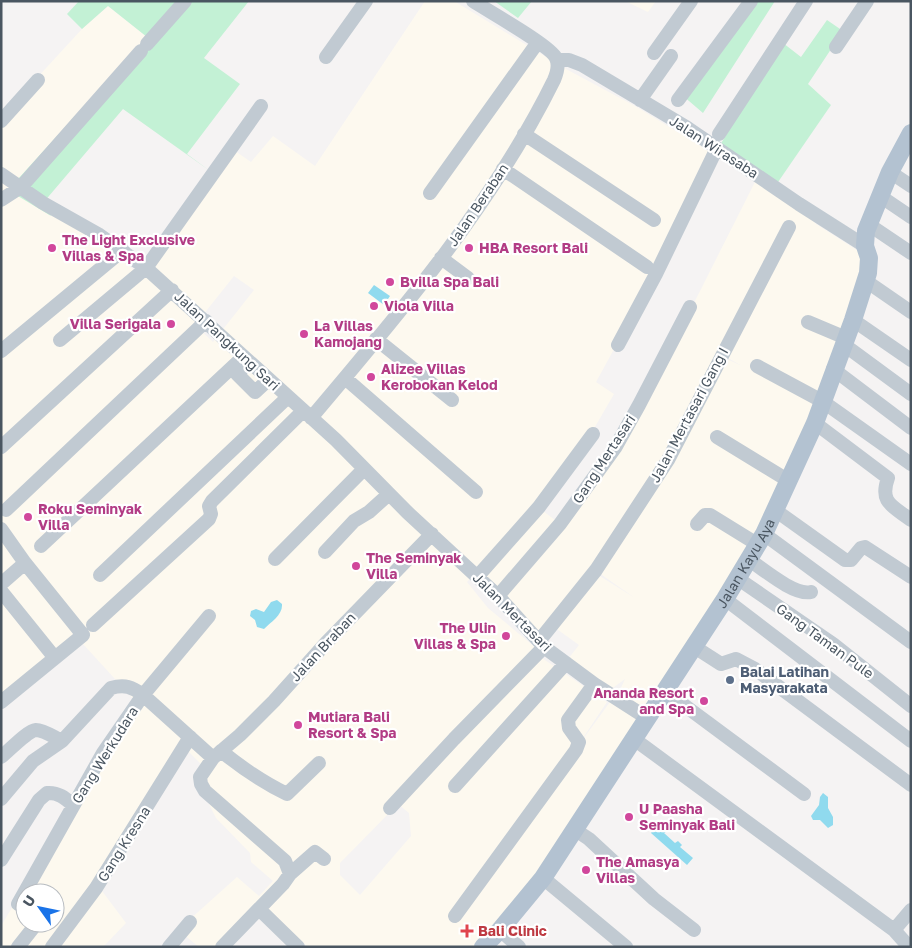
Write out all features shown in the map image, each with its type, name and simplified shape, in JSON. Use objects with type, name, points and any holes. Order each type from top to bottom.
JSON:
[{"type":"main road","name":"Jalan Kayu Aya","points":[[483,947],[500,930],[543,878],[725,599],[775,510],[815,423],[866,281],[869,258],[865,246],[865,237],[868,224],[890,172],[911,134]]},
{"type":"street","points":[[1,200],[21,187],[185,1]]},
{"type":"street","points":[[326,57],[366,1]]},
{"type":"street","points":[[473,1],[542,43],[554,53],[557,60]]},
{"type":"street","points":[[654,53],[692,1]]},
{"type":"street","points":[[678,100],[751,1]]},
{"type":"street","points":[[719,134],[806,1]]},
{"type":"street","points":[[836,47],[867,1]]},
{"type":"street","points":[[430,192],[538,42]]},
{"type":"street","points":[[640,100],[671,56]]},
{"type":"street","name":"Jalan Wirasaba","points":[[557,60],[570,60],[582,65],[640,100],[717,148],[865,246]]},
{"type":"street","name":"Jalan Beraban","points":[[93,625],[209,519],[211,514],[209,506],[212,501],[345,378],[441,258],[474,213],[503,169],[554,80],[557,74],[557,60]]},
{"type":"street","points":[[1,121],[38,80]]},
{"type":"street","points":[[60,340],[146,268],[261,106]]},
{"type":"street","points":[[524,134],[654,220]]},
{"type":"street","points":[[618,345],[656,274],[717,148]]},
{"type":"street","points":[[503,169],[647,267]]},
{"type":"street","points":[[890,172],[911,186]]},
{"type":"street","name":"Jalan Pangkung Sari","points":[[1,174],[43,204],[123,250],[146,268],[307,414],[432,534]]},
{"type":"street","points":[[880,196],[911,217]]},
{"type":"street","points":[[868,224],[911,253]]},
{"type":"street","name":"Jalan Mertasari Gang I","points":[[390,808],[541,644],[596,570],[668,460],[789,227]]},
{"type":"street","points":[[1,351],[123,250]]},
{"type":"street","points":[[441,258],[468,278]]},
{"type":"street","points":[[866,281],[911,312]]},
{"type":"street","points":[[1,447],[172,290]]},
{"type":"street","name":"Gang Mertasari","points":[[498,596],[560,524],[615,448],[690,307]]},
{"type":"street","points":[[853,320],[911,360]]},
{"type":"street","points":[[6,510],[206,322]]},
{"type":"street","points":[[808,322],[844,341],[911,394]]},
{"type":"street","points":[[376,339],[452,400]]},
{"type":"street","points":[[41,546],[246,360]]},
{"type":"street","points":[[757,366],[822,401],[911,464]]},
{"type":"street","points":[[833,369],[911,428]]},
{"type":"street","points":[[345,378],[476,492]]},
{"type":"street","points":[[100,575],[288,397]]},
{"type":"street","points":[[815,423],[888,478],[884,493],[886,500],[911,520]]},
{"type":"street","points":[[477,577],[539,507],[593,434]]},
{"type":"street","points":[[717,437],[788,481]]},
{"type":"street","points":[[276,559],[364,469]]},
{"type":"street","points":[[325,552],[354,521],[369,512],[389,494]]},
{"type":"street","points":[[775,510],[845,560],[850,560],[865,546],[911,577]]},
{"type":"street","points":[[697,524],[705,514],[710,515],[756,546],[911,642]]},
{"type":"street","points":[[1,529],[24,563],[83,635],[3,696]]},
{"type":"street","name":"Jalan Mertasari","points":[[432,534],[498,596],[541,644],[594,684],[647,718]]},
{"type":"street","name":"Jalan Braban","points":[[290,874],[285,861],[204,791],[200,777],[217,755],[274,701],[345,623],[432,534]]},
{"type":"street","points":[[756,546],[788,586],[806,593],[810,592]]},
{"type":"street","points":[[1,584],[24,563]]},
{"type":"street","name":"Gang Taman Pule","points":[[737,578],[833,644],[911,706]]},
{"type":"street","points":[[1,591],[55,658]]},
{"type":"street","points":[[725,599],[911,741]]},
{"type":"street","name":"Gang Werkudara","points":[[30,883],[138,692],[209,616]]},
{"type":"street","points":[[693,646],[721,664],[736,659],[750,665],[911,784]]},
{"type":"street","points":[[455,786],[566,662]]},
{"type":"street","points":[[455,916],[576,750],[579,742],[569,728],[568,720],[594,684]]},
{"type":"street","points":[[1,799],[33,761],[62,741],[111,688],[121,685],[138,692],[190,738],[268,785],[287,794],[319,763]]},
{"type":"street","points":[[664,691],[804,794]]},
{"type":"street","points":[[1,757],[29,733],[36,730],[62,741]]},
{"type":"street","name":"Gang Kresna","points":[[52,947],[96,888],[190,738]]},
{"type":"street","points":[[634,739],[894,930],[909,947]]},
{"type":"street","points":[[1,860],[39,800],[47,793],[55,792],[73,806]]},
{"type":"street","points":[[574,829],[588,839],[654,899],[694,930]]},
{"type":"street","points":[[222,947],[284,884],[290,874],[316,852],[324,859]]},
{"type":"street","points":[[543,878],[626,947]]},
{"type":"street","points":[[259,909],[298,947]]},
{"type":"street","points":[[894,930],[911,910]]},
{"type":"street","points":[[169,947],[190,922]]},
{"type":"street","points":[[500,930],[519,947]]},
{"type":"street","points":[[18,947],[29,933]]},
{"type":"shaded area","points":[[425,1],[454,1],[566,69],[635,106],[712,153],[625,329],[596,382],[614,394],[592,432],[520,525],[467,582],[488,608],[536,648],[539,656],[607,702],[575,750],[610,702],[615,701],[625,679],[610,690],[568,659],[579,645],[554,627],[595,573],[635,598],[599,573],[727,359],[742,366],[721,354],[651,484],[539,637],[502,595],[642,406],[756,180],[802,209],[816,224],[863,254],[864,267],[816,403],[741,566],[538,874],[477,947],[308,947],[259,904],[219,947],[199,947],[178,930],[237,877],[259,896],[273,881],[251,862],[250,853],[216,818],[200,786],[209,772],[188,751],[102,891],[126,923],[103,947],[1,947],[1,926],[15,903],[15,933],[65,933],[65,883],[27,883],[116,733],[137,703],[83,644],[1,708],[1,117],[82,29],[108,6],[147,37],[43,203],[137,272],[228,146],[251,162],[273,136],[315,166]],"holes":[[[234,276],[254,290],[213,342],[195,325]],[[398,804],[409,813],[411,836],[360,895],[340,875],[340,863]]]},
{"type":"shaded area","points":[[625,1],[656,1],[648,12]]},
{"type":"shaded area","points":[[539,508],[559,523],[500,593],[480,575]]},
{"type":"green space","points":[[79,1],[249,1],[204,58],[240,84],[187,154],[210,171],[123,109],[43,203],[51,216],[8,190],[147,37],[108,6],[82,29],[67,14]]},
{"type":"green space","points":[[494,1],[532,1],[518,18]]},
{"type":"green space","points":[[749,1],[775,1],[703,113],[682,95]]},
{"type":"green space","points":[[827,20],[843,31],[808,84],[831,105],[776,185],[720,145],[783,43],[801,57]]},
{"type":"water","points":[[374,285],[390,296],[384,305],[368,293]]},
{"type":"water","points":[[277,600],[282,604],[279,615],[264,629],[257,627],[255,620],[250,616],[251,611],[256,609],[264,612],[271,602]]},
{"type":"water","points":[[823,793],[828,797],[828,808],[833,817],[833,825],[828,828],[820,820],[813,820],[811,816],[819,805],[820,797]]},
{"type":"water","points":[[659,824],[667,831],[664,833],[675,843],[678,841],[682,845],[680,847],[693,858],[687,865],[651,833]]},
{"type":"place","name":"The Light Exclusive Villas & Spa","points":[[52,248]]},
{"type":"place","name":"HBA Resort Bali","points":[[469,248]]},
{"type":"place","name":"Bvilla Spa Bali","points":[[390,282]]},
{"type":"place","name":"Viola Villa","points":[[374,306]]},
{"type":"place","name":"Villa Serigala","points":[[171,324]]},
{"type":"place","name":"La Villas Kamojang","points":[[304,334]]},
{"type":"place","name":"Alizee Villas Kerobokan Kelod","points":[[371,377]]},
{"type":"place","name":"Roku Seminyak Villa","points":[[28,517]]},
{"type":"place","name":"The Seminyak Villa","points":[[356,566]]},
{"type":"place","name":"The Ulin Villas & Spa","points":[[506,636]]},
{"type":"place","name":"Balai Latihan Masyarakata","points":[[730,680]]},
{"type":"place","name":"Ananda Resort and Spa","points":[[704,701]]},
{"type":"place","name":"Mutiara Bali Resort & Spa","points":[[298,725]]},
{"type":"place","name":"U Paasha Seminyak Bali","points":[[629,817]]},
{"type":"place","name":"The Amasya Villas","points":[[586,870]]},
{"type":"place","name":"Bali Clinic","points":[[467,931]]}]
